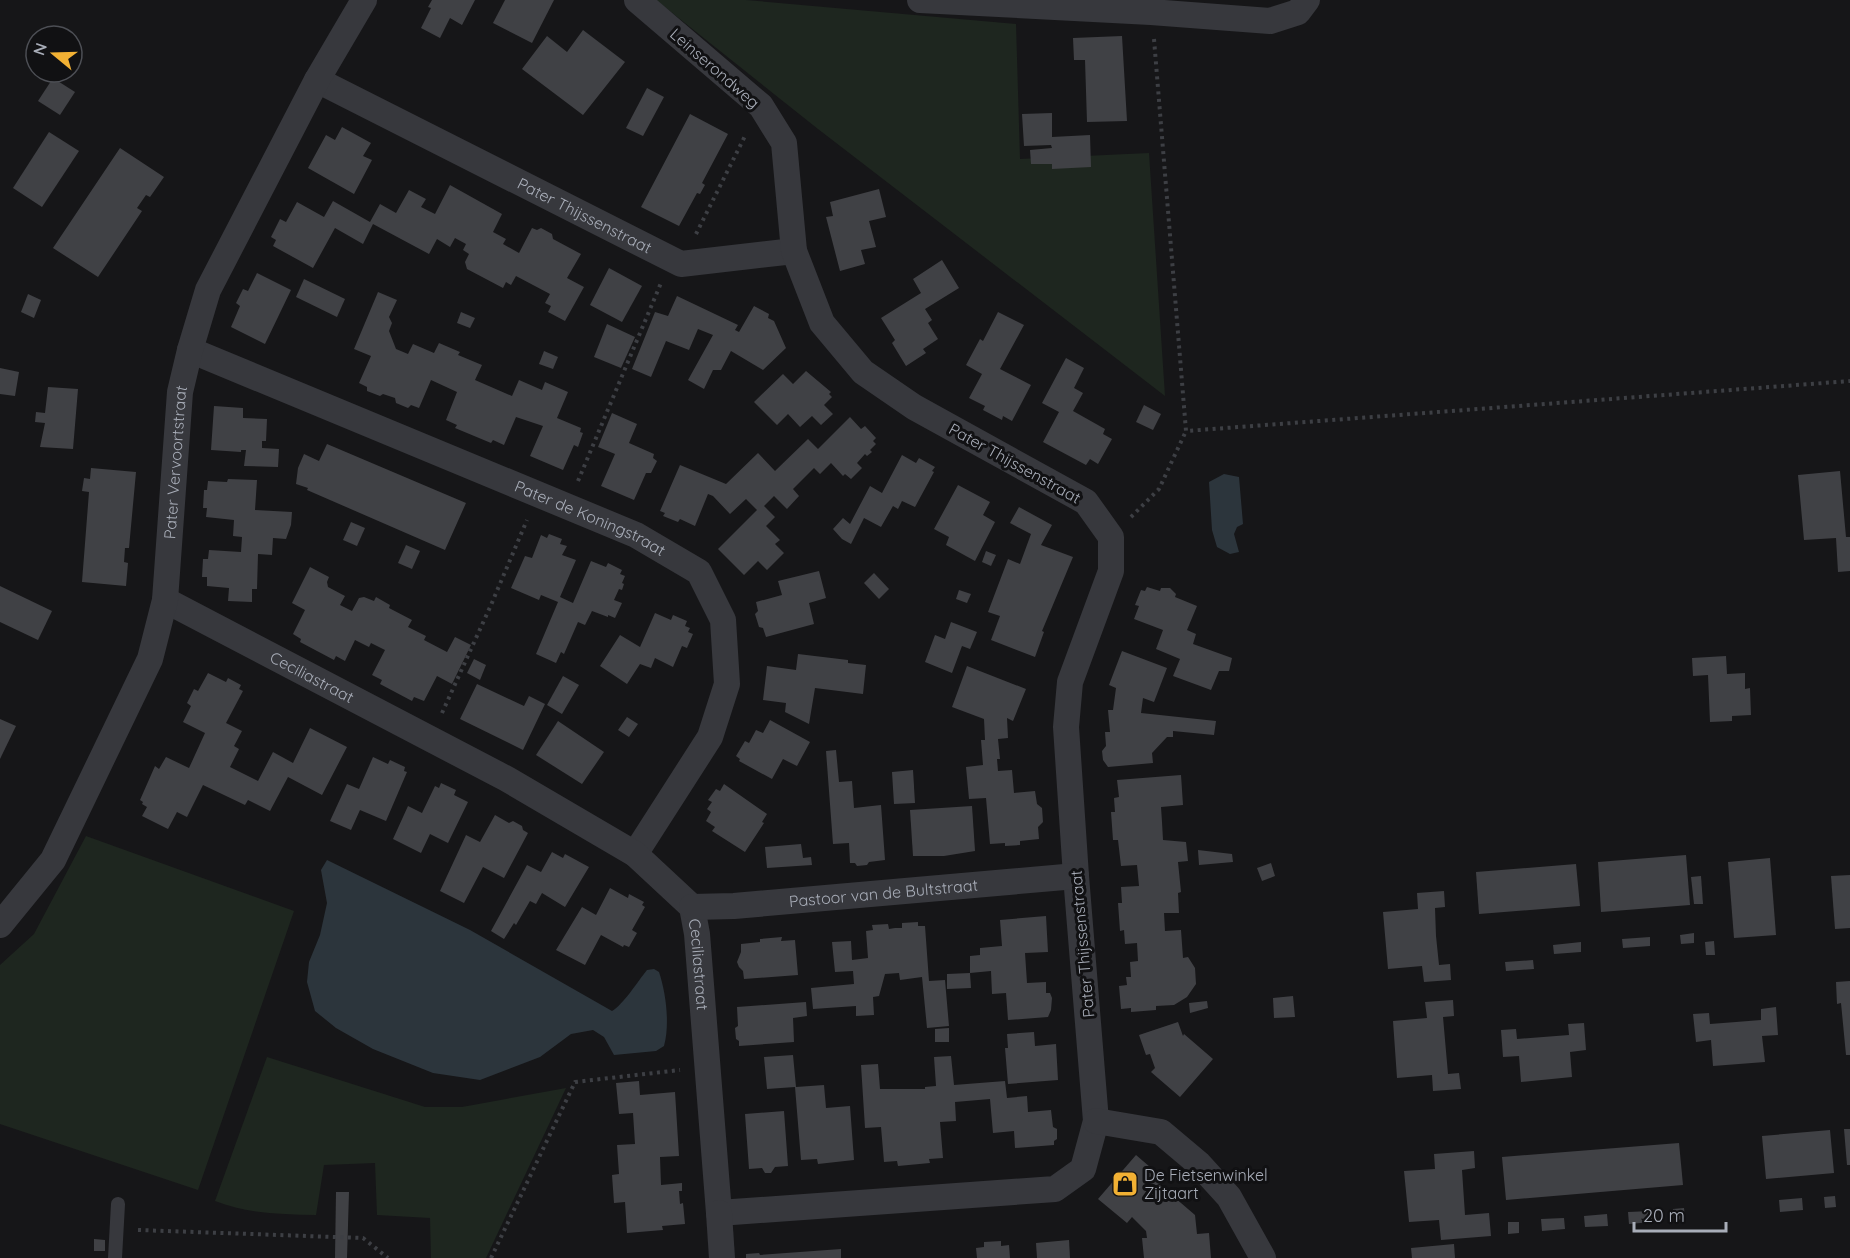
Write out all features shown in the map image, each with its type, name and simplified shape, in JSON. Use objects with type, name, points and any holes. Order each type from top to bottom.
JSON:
[{"type":"street","name":"Pater Vervoortstraat","points":[[0,925],[53,860],[150,659],[165,600],[180,392],[208,290],[317,80],[364,0]]},
{"type":"street","name":"Leinserondweg","points":[[638,0],[760,106],[784,143],[794,251]]},
{"type":"street","points":[[920,0],[1151,12],[1270,21],[1298,12],[1307,0]]},
{"type":"street","name":"Pater Thijssenstraat","points":[[317,80],[676,262]]},
{"type":"street","name":"Pater Thijssenstraat","points":[[794,251],[822,323],[863,372],[914,407],[1086,502],[1111,537],[1111,571],[1070,682],[1066,727],[1096,1120]]},
{"type":"street","points":[[676,262],[794,251]]},
{"type":"street","name":"Pater de Koningstraat","points":[[190,350],[636,535],[699,572],[723,620],[727,684],[710,737],[635,854]]},
{"type":"street","name":"Ceciliastraat","points":[[165,600],[507,779],[635,854],[692,906],[697,934],[722,1258]]},
{"type":"street","name":"Pastoor van de Bultstraat","points":[[692,906],[734,906],[1076,876]]},
{"type":"street","points":[[719,1213],[1055,1189],[1083,1169],[1096,1120],[1161,1132],[1169,1138],[1199,1164],[1229,1197],[1263,1258]]},
{"type":"lane","points":[[115,1258],[118,1204]]},
{"type":"path","points":[[1111,537],[1159,489],[1186,431],[1151,12]]},
{"type":"path","points":[[567,506],[676,262],[760,106]]},
{"type":"path","points":[[1186,431],[1850,381]]},
{"type":"path","points":[[430,739],[491,605],[537,494]]},
{"type":"path","points":[[491,1258],[575,1082],[707,1067]]},
{"type":"path","points":[[117,1230],[363,1238],[388,1258]]},
{"type":"shaded area","points":[[656,0],[746,0],[1016,24],[1020,159],[1149,153],[1165,396],[818,129]]},
{"type":"shaded area","points":[[1224,474],[1239,477],[1243,524],[1237,527],[1234,534],[1239,552],[1230,554],[1217,547],[1212,530],[1209,482]]},
{"type":"shaded area","points":[[86,836],[294,911],[198,1190],[0,1124],[0,965],[34,934]]},
{"type":"shaded area","points":[[327,860],[470,930],[612,1011],[626,998],[647,970],[654,969],[659,972],[664,989],[667,1028],[664,1046],[656,1051],[614,1055],[604,1037],[593,1030],[571,1034],[540,1057],[480,1080],[433,1073],[373,1049],[336,1028],[315,1011],[307,982],[309,962],[320,935],[327,903],[321,870]]},
{"type":"shaded area","points":[[267,1057],[425,1107],[462,1107],[566,1088],[486,1258],[431,1258],[430,1218],[377,1215],[375,1163],[324,1165],[316,1215],[252,1211],[215,1201]]},
{"type":"building","points":[[432,0],[475,0],[462,25],[450,18],[440,38],[421,28],[431,8],[428,7]]},
{"type":"building","points":[[505,0],[554,0],[532,43],[493,23]]},
{"type":"building","points":[[583,30],[625,62],[583,115],[522,69],[547,36],[567,52]]},
{"type":"building","points":[[1122,36],[1127,121],[1087,122],[1085,60],[1074,60],[1073,38]]},
{"type":"building","points":[[49,84],[62,84],[75,92],[60,115],[38,101]]},
{"type":"building","points":[[647,88],[664,97],[643,136],[626,128]]},
{"type":"building","points":[[1052,113],[1052,137],[1090,135],[1091,167],[1052,169],[1052,164],[1031,164],[1030,150],[1052,148],[1051,145],[1024,146],[1022,114]]},
{"type":"building","points":[[690,114],[728,134],[702,183],[705,185],[700,194],[697,193],[679,226],[641,207]]},
{"type":"building","points":[[342,127],[371,143],[363,156],[372,160],[354,194],[308,168],[326,135],[335,140]]},
{"type":"building","points":[[49,132],[79,151],[42,207],[13,188]]},
{"type":"building","points":[[120,148],[164,177],[150,197],[146,195],[137,208],[142,211],[98,277],[53,248]]},
{"type":"building","points":[[450,185],[502,214],[493,232],[506,239],[503,244],[519,253],[532,228],[537,230],[541,228],[552,234],[553,239],[581,254],[567,278],[584,287],[565,321],[548,312],[551,306],[545,303],[550,294],[516,276],[511,285],[506,282],[503,288],[467,269],[465,262],[469,254],[463,250],[466,244],[455,238],[450,247],[437,239],[429,254],[373,224],[363,244],[335,228],[313,268],[273,246],[276,240],[271,237],[280,219],[286,222],[297,202],[324,217],[333,201],[370,222],[380,204],[396,213],[409,190],[426,199],[421,207],[435,214]]},
{"type":"building","points":[[879,189],[886,217],[869,221],[876,247],[861,250],[865,264],[840,271],[826,217],[833,216],[830,202]]},
{"type":"building","points":[[942,260],[959,288],[925,309],[932,320],[928,323],[938,339],[923,349],[926,353],[906,366],[892,343],[895,340],[881,318],[921,293],[913,279]]},
{"type":"building","points":[[609,268],[642,286],[622,322],[590,305]]},
{"type":"building","points":[[257,273],[291,290],[265,344],[231,327],[240,306],[236,303],[243,289],[248,291]]},
{"type":"building","points":[[304,279],[345,299],[337,317],[296,297]]},
{"type":"building","points":[[378,292],[397,300],[389,317],[392,323],[389,331],[396,349],[408,354],[413,344],[434,353],[439,343],[460,352],[458,355],[482,365],[475,380],[512,396],[519,380],[542,390],[545,382],[568,392],[557,418],[581,428],[580,432],[583,433],[578,447],[574,445],[563,470],[530,456],[543,426],[516,417],[504,445],[493,440],[491,443],[455,428],[457,425],[446,420],[457,392],[431,380],[419,408],[411,405],[408,408],[396,403],[395,398],[367,391],[367,387],[359,383],[371,356],[354,349]]},
{"type":"building","points":[[28,294],[41,300],[34,318],[21,312]]},
{"type":"building","points":[[677,296],[738,325],[735,330],[739,332],[754,306],[769,314],[768,318],[774,321],[786,348],[763,370],[731,351],[721,370],[713,370],[704,389],[688,380],[713,335],[698,329],[689,350],[666,341],[651,377],[632,369],[655,312],[668,316]]},
{"type":"building","points":[[461,312],[475,318],[470,328],[457,323]]},
{"type":"building","points":[[998,312],[1024,325],[1000,369],[1031,385],[1012,421],[1003,416],[1002,420],[983,410],[985,406],[969,398],[982,374],[966,365],[980,339],[983,341]]},
{"type":"building","points":[[607,324],[635,337],[621,368],[594,357]]},
{"type":"building","points":[[544,351],[558,357],[553,369],[539,364]]},
{"type":"building","points":[[1066,358],[1084,368],[1074,388],[1083,393],[1073,411],[1105,429],[1103,434],[1112,439],[1098,464],[1090,459],[1086,465],[1043,442],[1059,412],[1042,403]]},
{"type":"building","points":[[0,368],[19,372],[15,396],[0,394]]},
{"type":"building","points":[[806,371],[831,392],[829,394],[832,397],[824,405],[833,414],[821,425],[812,416],[800,427],[788,414],[777,425],[754,402],[783,374],[793,384]]},
{"type":"building","points":[[48,387],[78,389],[73,449],[40,447],[45,423],[35,422],[36,412],[45,413]]},
{"type":"building","points":[[1144,405],[1161,414],[1153,430],[1136,422]]},
{"type":"building","points":[[214,406],[243,408],[243,418],[267,419],[266,441],[262,441],[262,448],[279,449],[278,467],[244,466],[246,450],[241,450],[241,452],[211,450]]},
{"type":"building","points":[[612,413],[637,424],[629,443],[654,454],[653,458],[657,461],[651,473],[646,473],[634,500],[601,486],[615,454],[598,447]]},
{"type":"building","points":[[850,417],[861,429],[865,426],[876,438],[873,441],[876,444],[870,450],[872,452],[867,456],[865,454],[857,463],[862,468],[851,479],[845,474],[843,476],[831,463],[820,474],[814,468],[793,489],[799,496],[787,509],[774,496],[764,506],[775,517],[766,526],[780,540],[775,544],[784,553],[767,570],[758,561],[744,575],[718,549],[757,510],[746,499],[730,514],[713,496],[708,494],[695,526],[680,519],[678,522],[663,516],[665,513],[660,511],[680,465],[726,484],[758,453],[775,471],[808,439],[818,449]]},
{"type":"building","points":[[327,444],[466,503],[445,550],[296,484],[298,468],[304,454],[319,461]]},
{"type":"building","points":[[902,455],[916,463],[919,458],[935,467],[915,507],[902,501],[898,509],[893,506],[881,527],[864,518],[851,544],[842,539],[833,529],[843,518],[850,524],[870,486],[882,493]]},
{"type":"building","points":[[91,468],[136,472],[129,548],[125,548],[124,562],[128,563],[126,586],[82,582],[89,492],[82,491],[84,478],[90,479]]},
{"type":"building","points":[[1840,471],[1846,537],[1850,537],[1850,571],[1838,572],[1836,538],[1804,540],[1798,475]]},
{"type":"building","points":[[228,479],[257,480],[255,510],[292,512],[291,525],[286,539],[273,538],[272,555],[258,554],[257,589],[252,589],[252,602],[228,601],[229,588],[207,586],[207,577],[202,577],[203,559],[208,559],[209,550],[241,552],[242,537],[233,536],[234,520],[206,517],[207,508],[203,508],[204,490],[207,490],[208,481],[227,482]]},
{"type":"building","points":[[958,485],[990,502],[983,515],[995,522],[975,561],[946,545],[949,537],[934,529]]},
{"type":"building","points":[[1019,507],[1052,525],[1041,545],[1073,557],[1042,631],[1044,632],[1035,657],[991,640],[1000,616],[988,612],[1008,559],[1020,564],[1031,534],[1010,523]]},
{"type":"building","points":[[351,522],[365,528],[357,546],[343,540]]},
{"type":"building","points":[[549,534],[562,539],[560,544],[567,546],[562,555],[576,560],[560,597],[573,603],[591,561],[606,567],[608,563],[622,570],[620,574],[625,576],[622,590],[619,589],[614,600],[622,603],[615,618],[592,611],[585,625],[578,622],[564,654],[561,652],[556,663],[536,654],[558,602],[541,595],[539,600],[511,588],[525,556],[532,558],[541,535],[547,538]]},
{"type":"building","points":[[406,545],[420,551],[412,569],[398,563]]},
{"type":"building","points":[[986,551],[996,555],[991,566],[982,562]]},
{"type":"building","points":[[310,567],[329,577],[328,587],[345,596],[340,605],[352,611],[359,598],[364,597],[374,601],[376,597],[390,605],[389,608],[412,620],[408,627],[426,636],[424,640],[447,652],[455,637],[471,645],[452,684],[437,676],[424,701],[414,697],[412,701],[380,684],[382,680],[372,675],[385,650],[371,643],[369,647],[355,640],[345,661],[336,656],[334,660],[300,642],[301,639],[293,634],[305,610],[292,603]]},
{"type":"building","points":[[819,571],[826,598],[809,603],[814,624],[766,637],[763,628],[759,627],[755,614],[758,611],[756,602],[782,595],[778,581]]},
{"type":"building","points":[[874,573],[889,589],[879,599],[864,583]]},
{"type":"building","points":[[0,586],[52,611],[38,640],[0,622]]},
{"type":"building","points":[[1147,587],[1160,591],[1161,588],[1170,588],[1176,594],[1175,597],[1197,606],[1187,630],[1196,634],[1193,644],[1232,658],[1229,671],[1219,671],[1211,690],[1173,676],[1180,659],[1156,649],[1163,630],[1134,619],[1139,606],[1135,605],[1141,590],[1145,591]]},
{"type":"building","points":[[959,590],[971,594],[967,603],[956,599]]},
{"type":"building","points":[[655,613],[671,620],[673,615],[687,621],[685,626],[690,628],[688,632],[693,634],[687,648],[682,646],[673,667],[655,658],[651,668],[640,664],[627,684],[600,666],[620,635],[640,647]]},
{"type":"building","points":[[951,622],[977,632],[970,649],[962,646],[952,673],[925,662],[935,635],[945,639]]},
{"type":"building","points":[[1122,651],[1167,668],[1154,702],[1143,698],[1141,713],[1216,721],[1214,735],[1173,731],[1173,737],[1167,737],[1152,753],[1153,763],[1108,767],[1103,760],[1102,751],[1106,746],[1105,732],[1110,732],[1108,710],[1113,710],[1116,688],[1109,685]]},
{"type":"building","points":[[798,654],[848,660],[848,663],[866,665],[863,694],[815,688],[809,724],[785,712],[786,703],[763,700],[767,666],[796,670]]},
{"type":"building","points":[[1726,656],[1727,674],[1745,673],[1745,689],[1750,688],[1751,715],[1732,716],[1732,721],[1710,722],[1708,675],[1693,676],[1692,658]]},
{"type":"building","points":[[474,659],[486,665],[480,680],[467,673]]},
{"type":"building","points":[[967,666],[1026,689],[1013,721],[1007,718],[1008,738],[998,739],[1000,759],[997,759],[998,771],[1012,770],[1014,793],[1035,791],[1037,804],[1042,808],[1043,822],[1038,827],[1039,839],[1020,841],[1020,845],[990,844],[986,798],[969,799],[966,767],[983,765],[981,740],[985,740],[984,719],[952,707]]},
{"type":"building","points":[[208,673],[226,682],[228,678],[241,685],[239,689],[243,691],[226,723],[242,731],[234,746],[239,749],[230,767],[258,781],[273,752],[293,763],[310,728],[347,747],[322,795],[288,777],[270,811],[248,800],[245,805],[203,785],[187,817],[177,812],[168,829],[142,816],[147,807],[140,800],[155,766],[159,769],[166,757],[189,768],[205,733],[183,722],[191,706],[187,703],[194,689],[198,691]]},
{"type":"building","points":[[563,676],[579,685],[562,714],[547,705]]},
{"type":"building","points":[[477,684],[524,706],[529,696],[545,704],[523,750],[460,719]]},
{"type":"building","points":[[627,717],[638,724],[629,737],[618,730]]},
{"type":"building","points":[[0,719],[16,726],[0,759]]},
{"type":"building","points":[[770,720],[810,742],[797,766],[783,759],[772,779],[739,761],[740,759],[736,756],[745,741],[749,743],[756,730],[763,733]]},
{"type":"building","points":[[558,721],[604,752],[582,784],[536,755]]},
{"type":"building","points":[[836,750],[839,782],[852,781],[854,808],[881,805],[885,860],[857,866],[855,863],[850,863],[849,843],[833,844],[826,751]]},
{"type":"building","points":[[373,757],[388,764],[390,760],[405,767],[404,771],[407,772],[386,821],[360,810],[351,830],[330,821],[347,784],[359,789]]},
{"type":"building","points":[[913,770],[915,803],[894,804],[892,772]]},
{"type":"building","points":[[1181,775],[1183,805],[1161,807],[1163,840],[1186,842],[1188,861],[1178,862],[1181,892],[1178,893],[1179,913],[1164,913],[1165,931],[1181,930],[1183,958],[1188,957],[1195,968],[1196,984],[1187,997],[1174,1005],[1156,1006],[1156,1010],[1131,1012],[1131,1008],[1121,1009],[1119,986],[1127,985],[1126,977],[1131,977],[1130,962],[1138,961],[1137,943],[1125,944],[1124,930],[1120,931],[1118,903],[1122,903],[1121,887],[1139,886],[1137,865],[1121,866],[1118,840],[1113,840],[1111,812],[1115,812],[1114,798],[1119,797],[1117,780]]},
{"type":"building","points":[[441,783],[456,790],[454,795],[468,802],[448,843],[430,834],[421,853],[393,839],[408,806],[422,813],[435,786],[439,788]]},
{"type":"building","points":[[724,784],[767,814],[762,822],[764,823],[745,852],[712,831],[715,827],[706,821],[711,812],[707,809],[712,802],[708,800],[716,789],[720,791]]},
{"type":"building","points":[[972,806],[975,851],[944,856],[913,856],[910,810]]},
{"type":"building","points":[[495,815],[509,823],[513,821],[528,833],[504,878],[483,867],[464,903],[440,891],[466,835],[480,842]]},
{"type":"building","points":[[801,844],[803,858],[811,857],[812,865],[767,868],[765,847]]},
{"type":"building","points":[[1198,850],[1232,854],[1233,862],[1199,865]]},
{"type":"building","points":[[552,852],[563,858],[565,854],[589,867],[565,907],[542,893],[536,904],[530,901],[516,925],[514,923],[504,939],[491,931],[527,865],[541,872]]},
{"type":"building","points":[[1686,855],[1690,905],[1601,912],[1598,862]]},
{"type":"building","points":[[1770,858],[1776,935],[1734,938],[1728,862]]},
{"type":"building","points":[[1271,863],[1275,876],[1262,881],[1257,868]]},
{"type":"building","points":[[1576,864],[1580,906],[1479,914],[1476,872]]},
{"type":"building","points":[[1850,875],[1850,928],[1835,929],[1831,876]]},
{"type":"building","points":[[1701,876],[1703,904],[1694,904],[1691,877]]},
{"type":"building","points":[[610,888],[628,898],[629,894],[644,902],[642,905],[645,907],[632,930],[637,933],[629,947],[624,945],[623,947],[601,935],[585,965],[556,950],[582,907],[596,915]]},
{"type":"building","points":[[1444,891],[1445,907],[1435,908],[1436,936],[1439,965],[1450,964],[1451,980],[1424,982],[1422,966],[1388,969],[1383,912],[1418,909],[1417,893]]},
{"type":"building","points":[[1046,916],[1048,952],[1025,953],[1027,983],[1046,982],[1046,993],[1050,993],[1052,998],[1051,1010],[1048,1017],[1008,1020],[1006,993],[992,994],[991,971],[970,973],[970,956],[980,955],[980,948],[1002,946],[1000,920]]},
{"type":"building","points":[[918,922],[918,926],[925,926],[929,981],[945,980],[949,1026],[927,1028],[922,977],[900,980],[899,973],[885,974],[879,996],[873,997],[874,1015],[856,1016],[856,1006],[813,1009],[811,988],[854,984],[853,971],[835,972],[832,942],[851,941],[852,960],[868,958],[866,931],[873,930],[872,925],[888,924],[889,929],[902,928],[902,923]]},
{"type":"building","points":[[1694,933],[1694,943],[1681,944],[1680,935]]},
{"type":"building","points":[[782,937],[781,941],[795,940],[798,975],[744,979],[743,971],[737,962],[741,944]]},
{"type":"building","points":[[1650,937],[1650,946],[1623,948],[1622,939]]},
{"type":"building","points":[[1714,941],[1715,955],[1706,955],[1705,942]]},
{"type":"building","points":[[1581,942],[1581,952],[1554,954],[1553,945]]},
{"type":"building","points":[[1533,960],[1534,969],[1506,971],[1505,962]]},
{"type":"building","points":[[970,973],[971,988],[947,989],[947,974]]},
{"type":"building","points":[[1850,981],[1850,1055],[1846,1055],[1841,1003],[1837,1004],[1836,982]]},
{"type":"building","points":[[1293,996],[1295,1017],[1274,1018],[1273,998]]},
{"type":"building","points":[[1453,1000],[1454,1016],[1443,1017],[1448,1074],[1459,1073],[1461,1089],[1433,1091],[1432,1075],[1397,1078],[1393,1021],[1427,1018],[1425,1002]]},
{"type":"building","points":[[1207,1001],[1208,1008],[1190,1013],[1189,1003]]},
{"type":"building","points":[[806,1002],[807,1016],[793,1018],[794,1042],[739,1046],[735,1028],[738,1026],[737,1007]]},
{"type":"building","points":[[1776,1007],[1778,1035],[1762,1036],[1765,1062],[1713,1066],[1711,1040],[1696,1042],[1693,1014],[1709,1013],[1710,1024],[1761,1020],[1761,1009]]},
{"type":"building","points":[[1178,1022],[1183,1036],[1184,1034],[1213,1059],[1180,1097],[1151,1072],[1155,1068],[1150,1054],[1146,1055],[1139,1035]]},
{"type":"building","points":[[1584,1023],[1586,1050],[1570,1052],[1572,1077],[1521,1082],[1519,1056],[1503,1057],[1501,1030],[1516,1029],[1517,1039],[1569,1035],[1568,1024]]},
{"type":"building","points":[[949,1028],[949,1042],[935,1042],[935,1029]]},
{"type":"building","points":[[1034,1032],[1035,1046],[1056,1044],[1058,1080],[1008,1084],[1005,1048],[1008,1048],[1007,1034]]},
{"type":"building","points":[[793,1055],[796,1087],[824,1085],[826,1108],[850,1106],[854,1160],[818,1164],[817,1159],[801,1160],[795,1087],[767,1089],[764,1057]]},
{"type":"building","points":[[951,1056],[954,1085],[1005,1081],[1007,1098],[1027,1096],[1028,1112],[1051,1110],[1053,1127],[1057,1129],[1057,1139],[1054,1145],[1015,1148],[1014,1131],[993,1133],[990,1099],[955,1102],[956,1121],[940,1122],[943,1158],[929,1159],[930,1163],[898,1166],[897,1161],[884,1162],[881,1127],[865,1128],[861,1065],[878,1064],[880,1089],[925,1089],[925,1087],[936,1086],[934,1057]]},
{"type":"building","points":[[639,1081],[640,1095],[675,1092],[679,1156],[660,1157],[661,1185],[682,1183],[682,1191],[679,1191],[685,1224],[662,1226],[663,1230],[627,1233],[625,1202],[614,1203],[612,1175],[619,1174],[617,1145],[635,1144],[633,1113],[619,1114],[616,1083]]},
{"type":"building","points":[[784,1111],[788,1166],[775,1167],[771,1173],[765,1173],[762,1168],[749,1169],[745,1114]]},
{"type":"building","points":[[1844,1129],[1850,1129],[1850,1165],[1847,1165]]},
{"type":"building","points":[[1830,1130],[1834,1173],[1766,1179],[1762,1136]]},
{"type":"building","points":[[1679,1143],[1683,1185],[1506,1200],[1502,1157]]},
{"type":"building","points":[[1474,1151],[1475,1168],[1462,1170],[1465,1215],[1489,1213],[1491,1236],[1441,1240],[1439,1220],[1409,1222],[1404,1171],[1435,1169],[1434,1154]]},
{"type":"building","points":[[1136,1155],[1164,1179],[1160,1185],[1195,1215],[1197,1234],[1209,1233],[1211,1258],[1144,1258],[1142,1238],[1147,1238],[1146,1231],[1132,1217],[1127,1223],[1098,1199]]},
{"type":"building","points":[[336,1192],[349,1192],[347,1258],[335,1258]]},
{"type":"building","points":[[1835,1196],[1836,1207],[1825,1208],[1824,1197]]},
{"type":"building","points":[[1802,1198],[1803,1210],[1780,1212],[1779,1200]]},
{"type":"building","points":[[1684,1208],[1685,1219],[1674,1220],[1673,1209]]},
{"type":"building","points":[[1651,1211],[1652,1222],[1629,1224],[1628,1212]]},
{"type":"building","points":[[1607,1214],[1608,1226],[1585,1227],[1584,1216]]},
{"type":"building","points":[[1564,1218],[1565,1229],[1542,1231],[1541,1219]]},
{"type":"building","points":[[1508,1222],[1519,1222],[1519,1233],[1508,1234]]},
{"type":"building","points":[[94,1239],[105,1240],[105,1251],[94,1251]]},
{"type":"building","points":[[1069,1240],[1070,1258],[1037,1258],[1036,1243]]},
{"type":"building","points":[[1001,1241],[1001,1246],[1009,1245],[1010,1258],[977,1258],[976,1248],[984,1247],[984,1242]]},
{"type":"building","points":[[1454,1244],[1455,1258],[1412,1258],[1411,1248]]},
{"type":"building","points":[[841,1249],[841,1258],[746,1258],[746,1254]]},
{"type":"place","name":"De Fietsenwinkel Zijtaart","points":[[1125,1184]]}]
